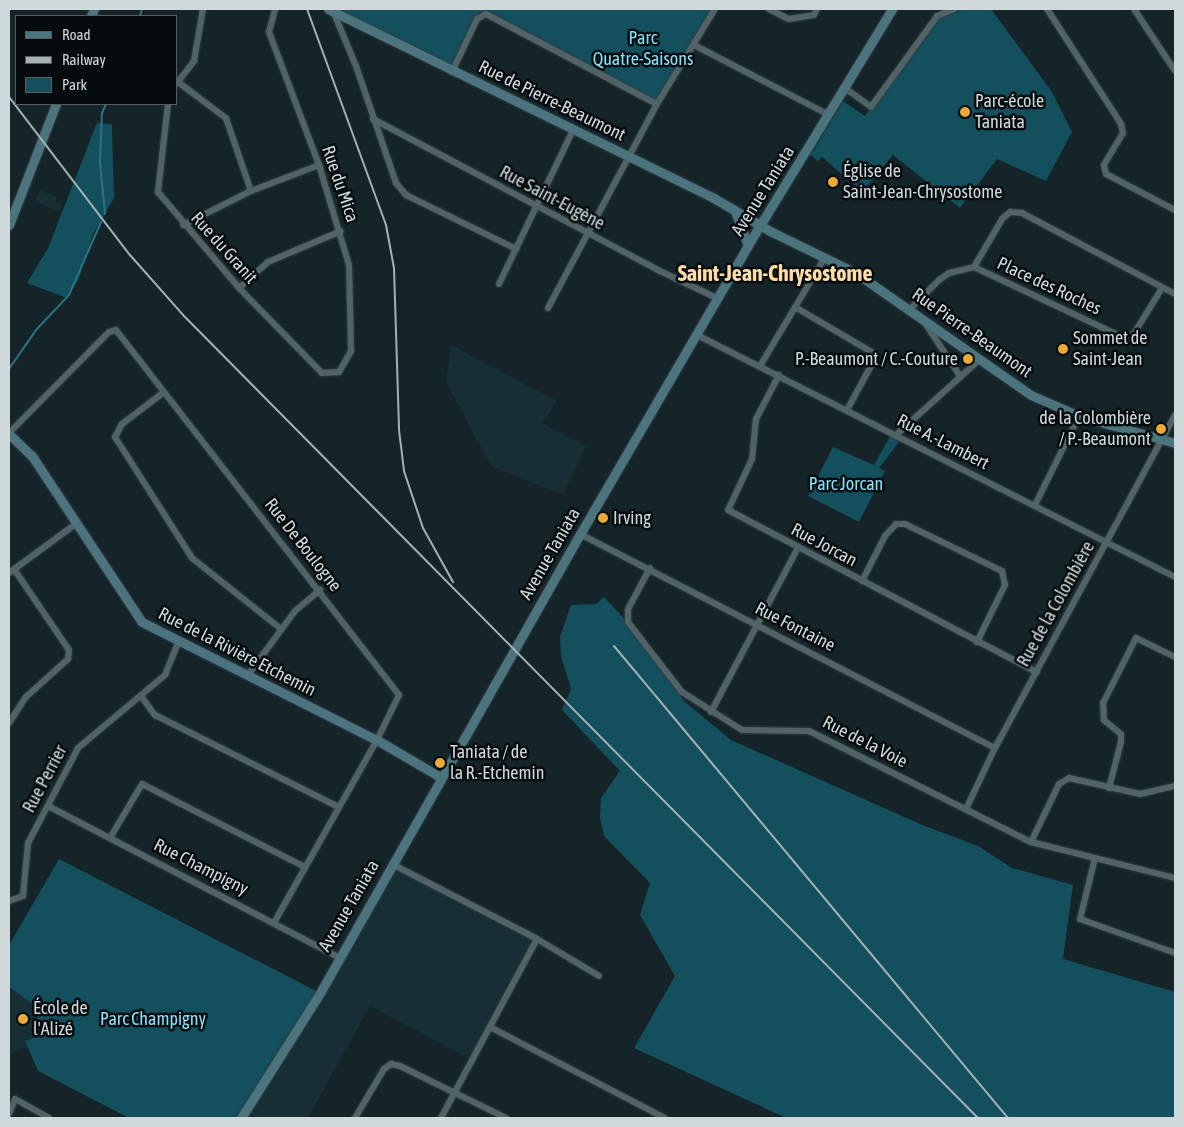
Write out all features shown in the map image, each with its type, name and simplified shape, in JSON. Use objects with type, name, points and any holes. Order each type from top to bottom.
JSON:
[{"type":"main road","name":"Avenue Taniata","points":[[240,1118],[311,1007],[580,534],[719,299],[748,245],[892,9]]},
{"type":"main road","name":"Rue de Pierre-Beaumont","points":[[331,10],[452,72],[712,197],[734,212],[760,225]]},
{"type":"main road","points":[[9,225],[56,105]]},
{"type":"main road","points":[[734,212],[748,245]]},
{"type":"main road","name":"Rue Pierre-Beaumont","points":[[760,225],[856,272],[1031,395],[1079,416],[1175,443]]},
{"type":"main road","name":"Rue de la Rivière Etchemin","points":[[9,433],[32,456],[142,622],[377,740],[442,778]]},
{"type":"street","points":[[178,83],[194,61],[203,9]]},
{"type":"street","name":"Rue du Mica","points":[[275,9],[269,32],[319,165],[341,231],[349,265],[351,351],[338,372]]},
{"type":"street","points":[[548,308],[657,104],[715,9]]},
{"type":"street","points":[[769,9],[789,19],[814,14],[817,9]]},
{"type":"street","points":[[845,88],[871,107],[937,16],[954,9]]},
{"type":"street","points":[[1047,9],[1121,124],[1123,133],[1104,165],[1106,174],[1175,210]]},
{"type":"street","points":[[1134,9],[1175,71]]},
{"type":"street","points":[[331,10],[396,183],[406,195],[516,249]]},
{"type":"street","points":[[452,72],[477,19],[486,14],[657,104]]},
{"type":"street","points":[[694,45],[829,115]]},
{"type":"street","points":[[178,85],[226,118],[251,190]]},
{"type":"street","name":"Rue du Granit","points":[[168,105],[158,192],[183,225],[239,288],[322,373],[338,372]]},
{"type":"street","name":"Rue Saint-Eugène","points":[[373,119],[588,234],[719,299]]},
{"type":"street","points":[[499,284],[573,130]]},
{"type":"street","points":[[183,225],[251,190],[319,165]]},
{"type":"street","points":[[974,267],[1010,212],[1022,213],[1175,294]]},
{"type":"street","points":[[239,288],[268,262],[341,231]]},
{"type":"street","points":[[760,366],[825,257]]},
{"type":"street","name":"Place des Roches","points":[[910,309],[949,273],[974,267],[1122,337],[1133,335],[1162,288]]},
{"type":"street","points":[[795,307],[873,353],[874,362],[847,410]]},
{"type":"street","points":[[920,316],[960,376]]},
{"type":"street","name":"Rue De Boulogne","points":[[9,433],[109,332],[116,330],[320,590],[398,694],[377,740],[275,921]]},
{"type":"street","name":"Rue A.-Lambert","points":[[697,335],[896,434],[1173,576]]},
{"type":"street","points":[[896,434],[979,360]]},
{"type":"street","name":"Rue Jorcan","points":[[779,375],[756,419],[752,459],[728,510],[1037,672]]},
{"type":"street","points":[[164,392],[122,424],[115,437],[192,558],[281,629]]},
{"type":"street","name":"Rue de la Colombière","points":[[966,809],[995,748],[1163,440],[1175,414]]},
{"type":"street","points":[[1035,506],[1079,416]]},
{"type":"street","points":[[9,723],[26,697],[68,659],[69,650],[11,571],[77,523]]},
{"type":"street","points":[[862,581],[885,536],[896,524],[905,524],[1002,571],[1005,585],[977,642]]},
{"type":"street","name":"Rue Fontaine","points":[[580,534],[650,568],[995,748]]},
{"type":"street","points":[[711,712],[798,548]]},
{"type":"street","points":[[1173,576],[1175,566]]},
{"type":"street","name":"Rue de la Voie","points":[[650,568],[628,609],[628,622],[682,692],[711,712],[742,730],[809,730],[1031,842],[1175,878]]},
{"type":"street","points":[[248,675],[294,611],[320,590]]},
{"type":"street","points":[[1109,788],[1122,742],[1121,734],[1104,720],[1103,703],[1136,638],[1175,657]]},
{"type":"street","name":"Rue Perrier","points":[[9,900],[23,896],[28,843],[78,748],[165,675],[179,640]]},
{"type":"street","points":[[140,696],[155,715],[339,807]]},
{"type":"street","points":[[1031,842],[1059,784],[1069,778],[1140,794],[1175,786]]},
{"type":"street","points":[[110,838],[142,784],[305,867]]},
{"type":"street","name":"Rue Champigny","points":[[48,806],[275,921],[338,957]]},
{"type":"street","points":[[1095,858],[1080,919],[1175,953]]},
{"type":"street","points":[[392,864],[537,938],[599,976]]},
{"type":"street","points":[[440,1118],[537,938]]},
{"type":"street","points":[[490,1027],[665,1118]]},
{"type":"street","points":[[355,1118],[384,1069],[391,1064],[400,1066],[506,1118]]},
{"type":"street","points":[[9,1114],[15,1099],[49,1118]]},
{"type":"shaded area","points":[[40,190],[57,197],[56,201],[62,204],[59,212],[35,201]]},
{"type":"shaded area","points":[[451,345],[557,401],[542,423],[586,446],[563,495],[491,466],[446,382]]},
{"type":"shaded area","points":[[392,864],[537,939],[472,1060],[370,1006],[308,1118],[241,1118]]},
{"type":"shaded area","name":"École de l'Alizé","points":[[9,987],[33,1004],[42,1034],[25,1041],[28,1047],[9,1054]]},
{"type":"green space","name":"Parc Quatre-Saisons","points":[[328,9],[715,9],[657,104],[486,14],[477,19],[452,72]]},
{"type":"green space","name":"Parc-école Taniata","points":[[954,9],[991,9],[1052,92],[1072,132],[1046,181],[997,159],[960,208],[893,155],[865,189],[860,190],[822,157],[818,161],[810,155],[843,101],[865,116],[937,16]]},
{"type":"green space","points":[[97,123],[112,124],[114,198],[93,234],[79,278],[67,298],[27,283],[48,248]]},
{"type":"green space","name":"Parc Jorcan","points":[[892,433],[902,438],[879,468],[885,471],[859,522],[808,496],[833,447],[874,465]]},
{"type":"green space","points":[[604,597],[621,615],[684,701],[731,740],[920,824],[978,846],[1012,868],[1073,885],[1063,959],[1175,992],[1175,1118],[786,1118],[634,1048],[675,976],[640,915],[650,883],[604,836],[600,817],[601,798],[620,771],[562,710],[571,689],[561,656],[560,637],[571,605],[596,604]]},
{"type":"green space","name":"Parc Champigny","points":[[59,859],[320,993],[241,1118],[129,1118],[38,1071],[25,1041],[42,1034],[33,1004],[9,987],[9,945]]},
{"type":"waterway","points":[[140,15],[142,9]]},
{"type":"waterway","points":[[105,214],[100,162],[102,113],[106,105]]},
{"type":"waterway","points":[[9,369],[36,330],[69,295],[101,222]]},
{"type":"railway","points":[[307,9],[386,225],[394,268],[399,430],[404,471],[423,528],[453,582]]},
{"type":"railway","points":[[9,97],[15,105]]},
{"type":"railway","points":[[15,105],[130,255],[183,315],[978,1118]]},
{"type":"railway","points":[[614,646],[1008,1118]]},
{"type":"place","name":"Parc-école Taniata","points":[[965,112]]},
{"type":"place","name":"Église de Saint-Jean-Chrysostome","points":[[833,182]]},
{"type":"place","name":"Sommet de Saint-Jean","points":[[1063,349]]},
{"type":"place","name":"P.-Beaumont / C.-Couture","points":[[968,359]]},
{"type":"place","name":"de la Colombière / P.-Beaumont","points":[[1161,429]]},
{"type":"place","name":"Irving","points":[[603,518]]},
{"type":"place","name":"Taniata / de la R.-Etchemin","points":[[440,763]]},
{"type":"place","name":"École de l'Alizé","points":[[23,1019]]},
{"type":"district","name":"Saint-Jean-Chrysostome","points":[[775,274]]}]
